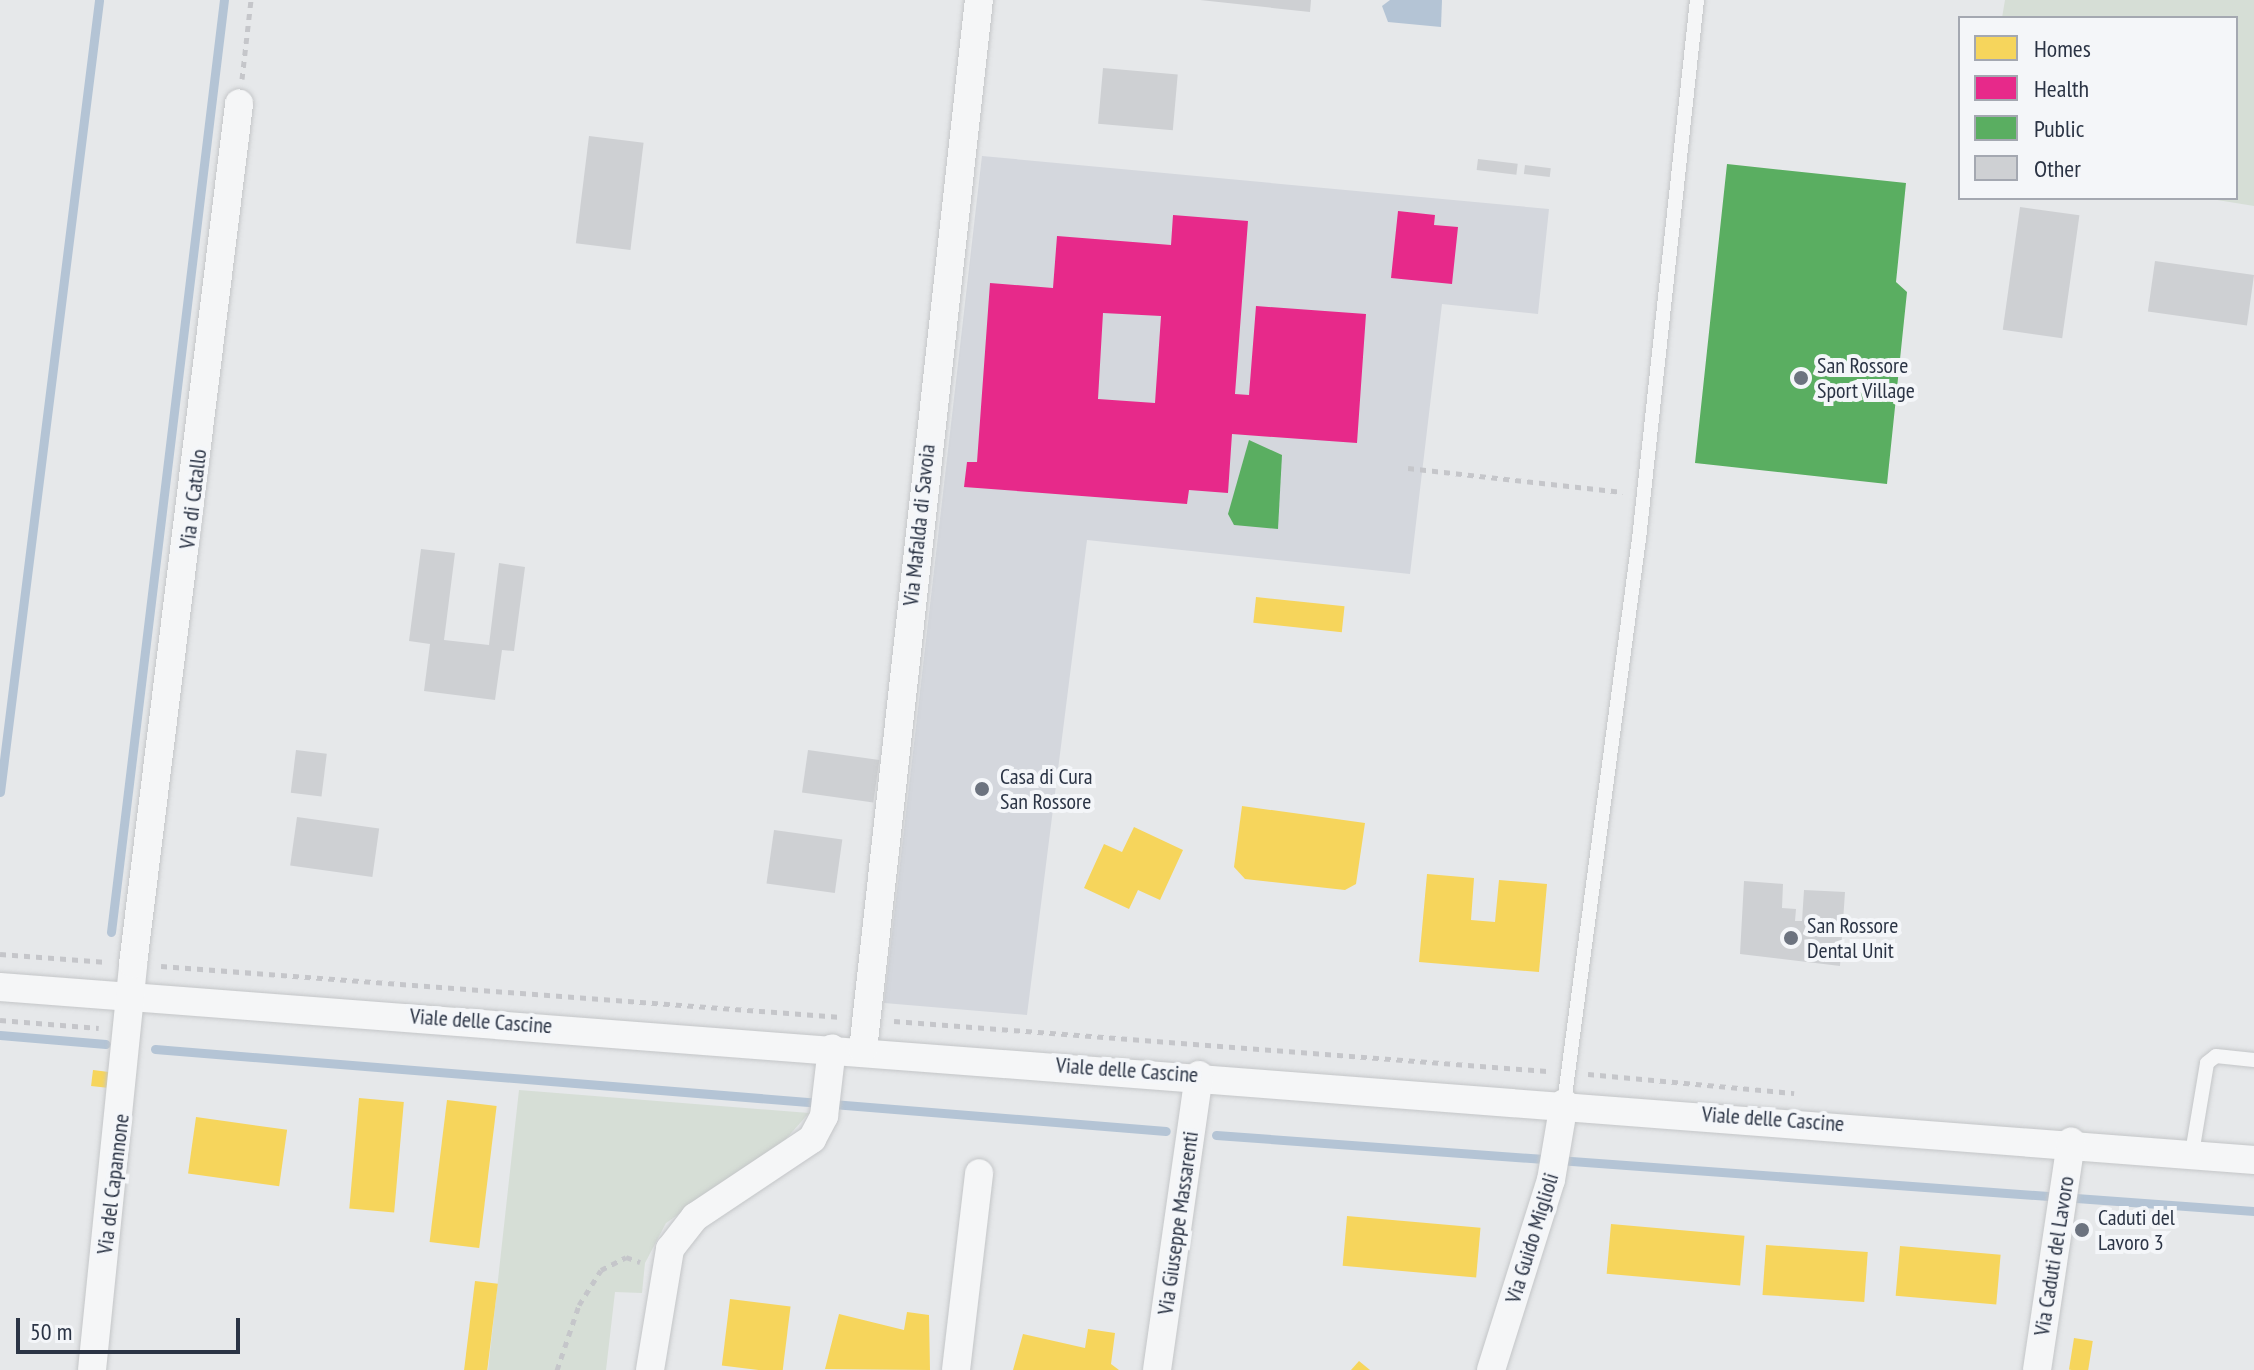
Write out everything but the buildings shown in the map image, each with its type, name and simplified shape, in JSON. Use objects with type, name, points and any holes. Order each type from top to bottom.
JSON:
[{"type":"street","name":"Via Mafalda di Savoia","points":[[863,1050],[979,0]]},
{"type":"street","name":"Via di Catallo","points":[[134,997],[133,964],[239,104]]},
{"type":"street","name":"Viale delle Cascine","points":[[0,987],[1564,1103],[2071,1142],[2254,1160]]},
{"type":"street","name":"Via del Capannone","points":[[92,1370],[134,997]]},
{"type":"street","points":[[650,1370],[661,1276],[677,1238],[709,1207],[806,1145],[825,1102],[832,1048]]},
{"type":"street","name":"Via Giuseppe Massarenti","points":[[1157,1370],[1199,1075]]},
{"type":"street","name":"Via Guido Miglioli","points":[[1491,1370],[1551,1180],[1564,1103]]},
{"type":"street","name":"Via Caduti del Lavoro","points":[[2037,1370],[2071,1142]]},
{"type":"street","points":[[956,1370],[979,1173]]},
{"type":"lane","points":[[1564,1103],[1644,494],[1697,0]]},
{"type":"lane","points":[[2192,1153],[2207,1063],[2216,1056],[2254,1060]]},
{"type":"path","points":[[239,104],[251,0]]},
{"type":"path","points":[[1408,468],[1644,494]]},
{"type":"path","points":[[0,954],[133,964]]},
{"type":"path","points":[[0,1020],[131,1031]]},
{"type":"path","points":[[557,1370],[579,1305],[601,1270],[626,1257],[645,1263]]},
{"type":"shaded area","points":[[2005,0],[2254,0],[2254,206],[2217,200],[2238,200],[2238,16],[2002,16]]},
{"type":"shaded area","name":"Casa di Cura San Rossore","points":[[982,156],[1549,209],[1538,314],[1442,304],[1410,574],[1087,540],[1027,1015],[884,1003]]},
{"type":"shaded area","points":[[519,1090],[809,1113],[784,1141],[666,1223],[645,1263],[642,1293],[615,1292],[606,1370],[488,1370]]},
{"type":"water","points":[[1390,0],[1442,0],[1441,27],[1388,22],[1382,6]]},
{"type":"waterway","points":[[0,792],[99,0]]},
{"type":"waterway","points":[[111,932],[224,0]]},
{"type":"waterway","points":[[0,1035],[106,1044]]},
{"type":"waterway","points":[[155,1049],[1166,1131]]},
{"type":"waterway","points":[[1216,1135],[2254,1211]]},
{"type":"place","name":"San Rossore Sport Village","points":[[1801,378]]},
{"type":"place","name":"Casa di Cura San Rossore","points":[[982,789]]},
{"type":"place","name":"San Rossore Dental Unit","points":[[1791,938]]},
{"type":"place","name":"Caduti del Lavoro 3","points":[[2082,1230]]}]
